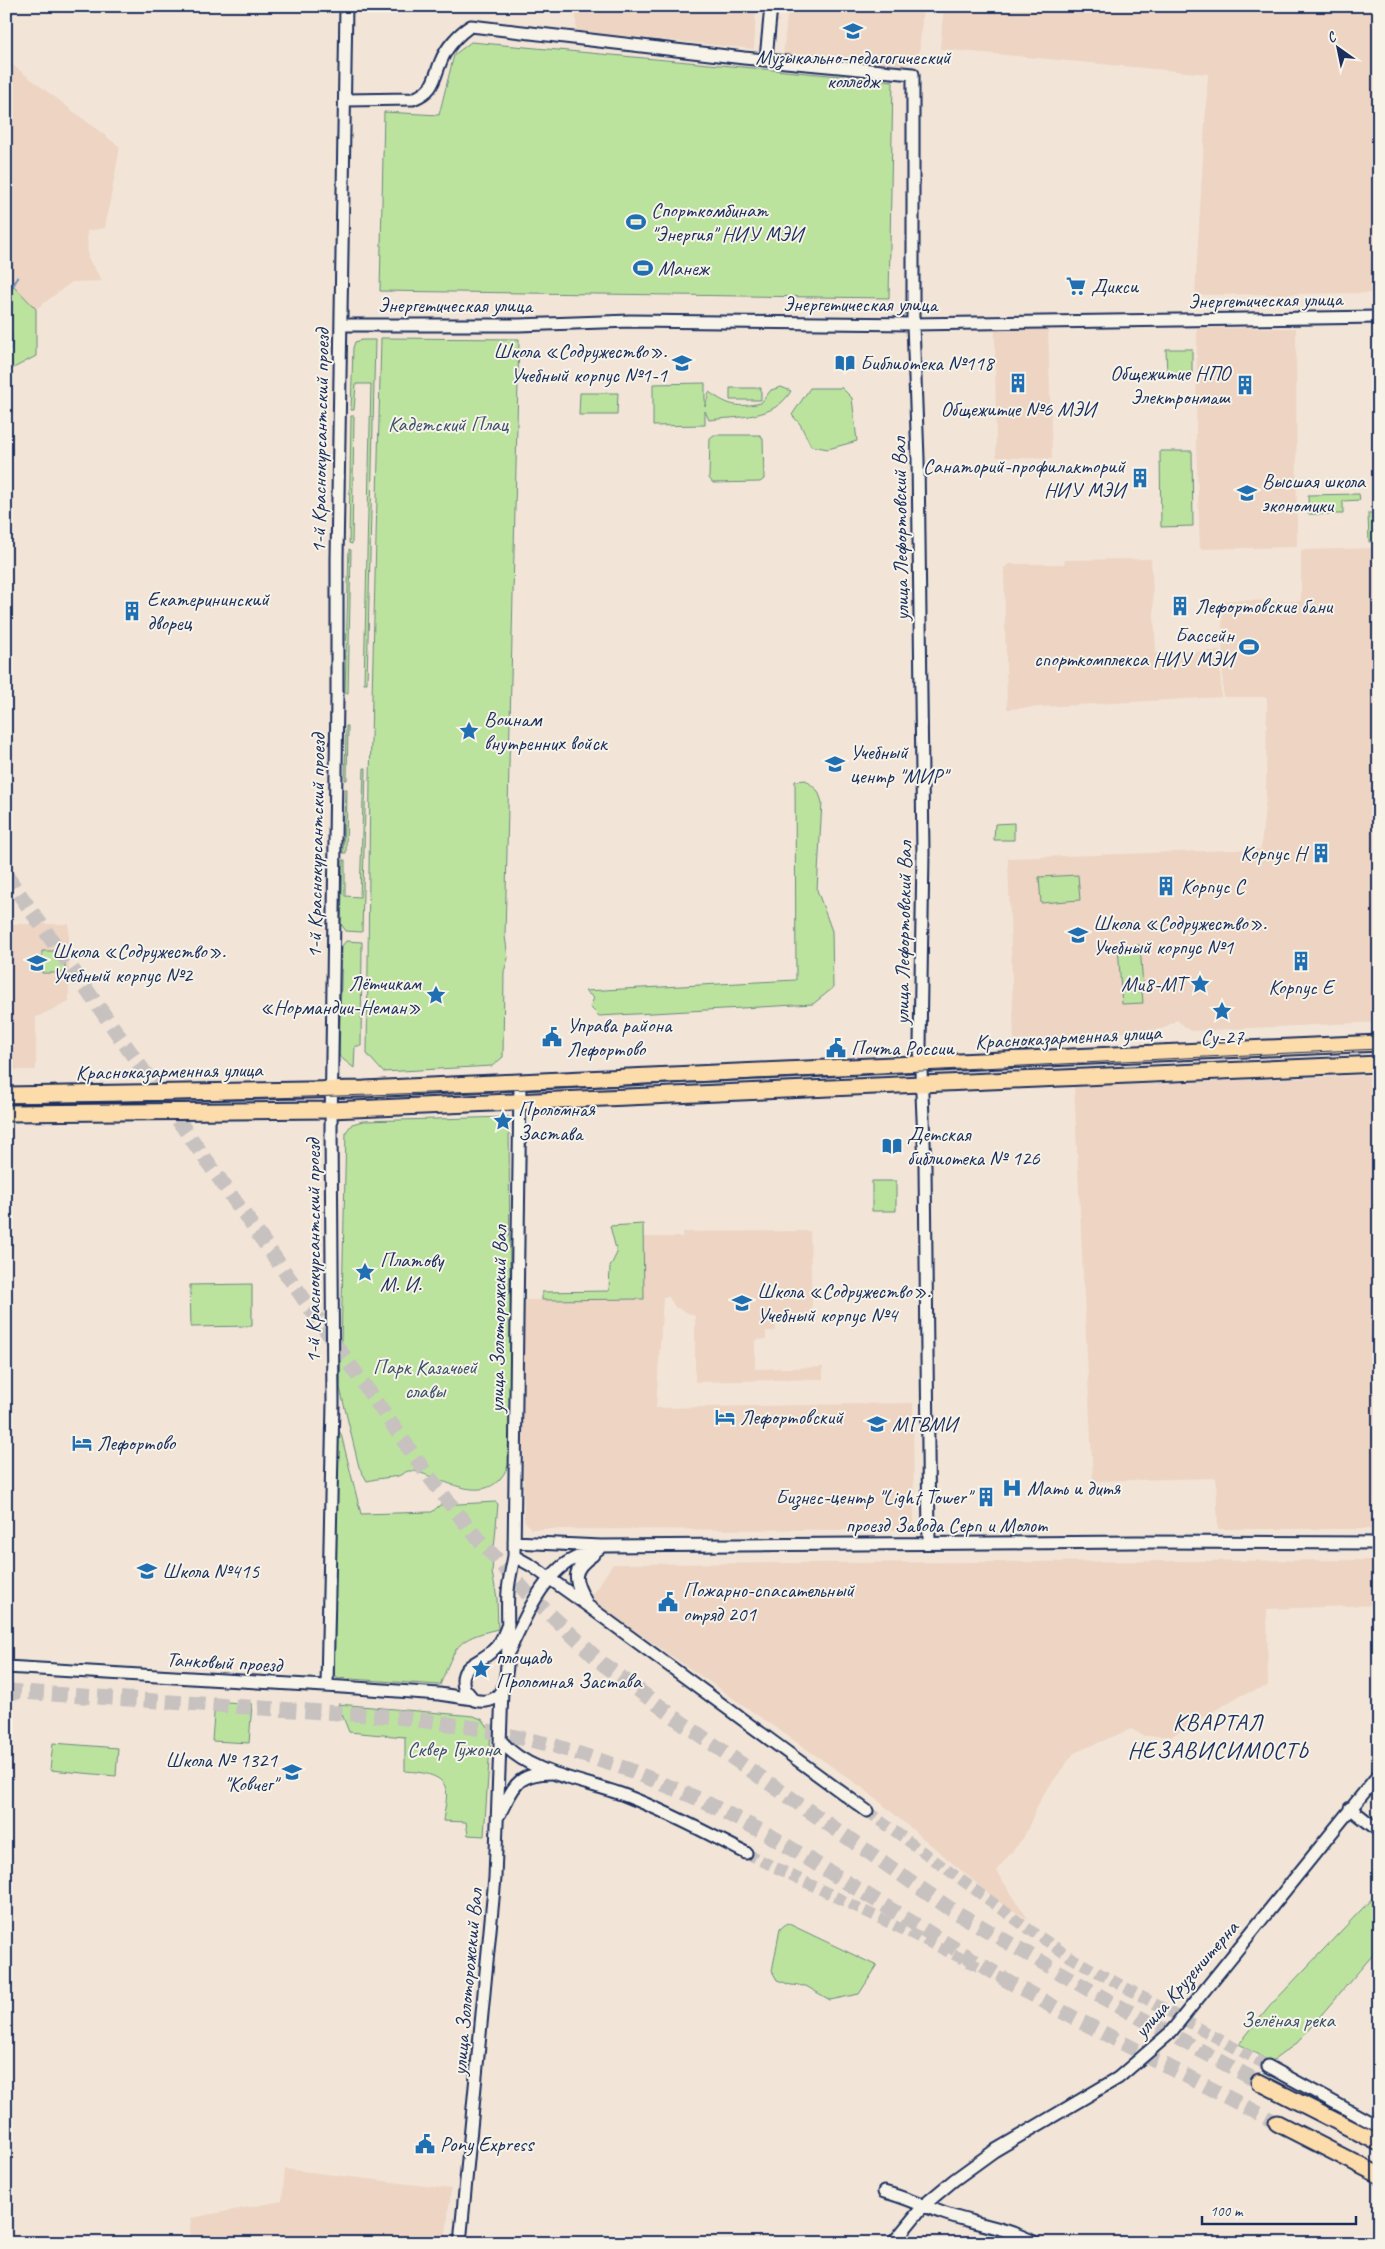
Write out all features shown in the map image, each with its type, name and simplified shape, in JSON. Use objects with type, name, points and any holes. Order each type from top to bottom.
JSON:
[{"type":"main road","name":"Красноказарменная улица","points":[[6,1095],[332,1089],[520,1083],[921,1066],[1379,1043]]},
{"type":"main road","name":"Красноказарменная улица","points":[[6,1113],[331,1110],[1379,1064]]},
{"type":"main road","points":[[1259,2082],[1379,2143]]},
{"type":"main road","points":[[1277,2123],[1379,2175]]},
{"type":"street","name":"1-й Краснокурсантский проезд","points":[[327,1686],[333,1397],[331,1110],[346,6]]},
{"type":"street","points":[[346,100],[413,100],[422,95],[437,78],[441,60],[461,32],[471,26],[766,59],[771,6]]},
{"type":"street","name":"улица Лефортовский Вал","points":[[766,59],[913,74],[913,324],[918,459],[923,852],[921,1083],[925,1166],[929,1543]]},
{"type":"street","name":"Энергетическая улица","points":[[341,325],[630,321],[913,324],[1379,317]]},
{"type":"street","name":"улица Золоторожский Вал","points":[[514,1556],[520,1083]]},
{"type":"street","name":"проезд Завода Серп и Молот","points":[[514,1542],[605,1546],[929,1543],[1379,1543]]},
{"type":"street","points":[[507,1654],[540,1592],[550,1579],[560,1568],[573,1559],[605,1546]]},
{"type":"street","points":[[588,1606],[575,1582],[576,1573],[584,1563],[605,1546]]},
{"type":"street","points":[[477,1701],[490,1700],[503,1684],[507,1654],[508,1591],[514,1556],[588,1606],[867,1811]]},
{"type":"street","points":[[440,1694],[454,1688],[463,1677],[467,1667],[482,1660],[499,1644],[508,1624]]},
{"type":"street","points":[[482,1660],[497,1664],[503,1684]]},
{"type":"street","name":"Танковый проезд","points":[[6,1666],[440,1694],[477,1701]]},
{"type":"street","points":[[463,1677],[466,1693],[492,1710],[503,1724]]},
{"type":"street","name":"улица Золоторожский Вал","points":[[460,2243],[489,1955],[503,1724],[503,1684]]},
{"type":"street","points":[[502,1742],[513,1754],[556,1773],[635,1800],[685,1821],[746,1854]]},
{"type":"street","points":[[497,1818],[514,1787],[524,1777],[556,1773]]},
{"type":"street","name":"улица Крузенштерна","points":[[893,2243],[924,2205],[994,2152],[1118,2078],[1170,2033],[1379,1774]]},
{"type":"street","points":[[1350,1808],[1379,1831]]},
{"type":"street","points":[[1268,2066],[1379,2127]]},
{"type":"street","points":[[884,2192],[908,2198],[942,2213],[1021,2235],[1036,2243]]},
{"type":"shaded area","points":[[576,6],[756,6],[754,49],[576,31]]},
{"type":"shaded area","name":"Музыкально-педагогический колледж","points":[[788,6],[923,6],[919,55],[915,61],[904,65],[783,57]]},
{"type":"shaded area","points":[[944,6],[1379,6],[1379,293],[1195,295],[1208,74],[940,49]]},
{"type":"shaded area","points":[[6,60],[120,147],[105,228],[87,231],[88,258],[102,281],[72,282],[36,309],[11,283],[6,282]]},
{"type":"shaded area","points":[[1048,328],[1052,459],[996,457],[995,329]]},
{"type":"shaded area","points":[[1197,328],[1296,328],[1297,547],[1200,549],[1196,439]]},
{"type":"shaded area","points":[[1379,548],[1379,1022],[1190,1031],[1177,1020],[1162,1029],[1014,1041],[1008,858],[1261,849],[1266,796],[1267,697],[1223,697],[1222,600],[1301,601],[1301,550]]},
{"type":"shaded area","points":[[1151,559],[1156,653],[1220,651],[1221,697],[1007,709],[1004,568],[1009,564],[1064,564],[1065,560]]},
{"type":"shaded area","name":"Школа «Содружество». Учебный корпус №2","points":[[6,924],[69,924],[69,1002],[36,1017],[36,1070],[6,1070]]},
{"type":"shaded area","points":[[1379,1075],[1379,1529],[1218,1529],[1216,1478],[1093,1481],[1074,1087]]},
{"type":"shaded area","points":[[810,1231],[812,1314],[775,1315],[776,1331],[766,1331],[766,1339],[755,1340],[755,1369],[823,1367],[823,1379],[695,1382],[695,1316],[675,1307],[669,1297],[663,1297],[656,1408],[913,1403],[914,1520],[906,1530],[531,1529],[524,1520],[523,1300],[643,1299],[643,1237],[682,1237],[683,1232]]},
{"type":"shaded area","points":[[1379,1560],[1379,1605],[1267,1609],[1268,1686],[1239,1696],[1172,1736],[1144,1736],[1131,1729],[1074,1753],[1042,1796],[1024,1837],[996,1871],[1029,1920],[999,1902],[863,1788],[589,1599],[613,1564]]},
{"type":"shaded area","points":[[285,2169],[451,2189],[445,2243],[189,2243],[191,2218],[282,2201]]},
{"type":"green space","name":"Спорткомбинат \"Энергия\" НИУ МЭИ","points":[[471,42],[893,81],[889,298],[380,291],[384,112],[439,115],[454,55]]},
{"type":"green space","points":[[6,282],[11,283],[36,309],[36,356],[6,372]]},
{"type":"green space","name":"Кадетский Плац","points":[[381,338],[519,339],[505,936],[508,958],[504,972],[503,1057],[492,1066],[383,1072],[367,1054],[370,779]]},
{"type":"green space","points":[[375,340],[367,683],[364,683],[371,384],[356,384],[354,410],[351,410],[353,348],[355,342]]},
{"type":"green space","points":[[1166,349],[1192,349],[1192,377],[1167,377]]},
{"type":"green space","points":[[705,383],[705,407],[709,392],[728,403],[746,405],[761,403],[771,390],[781,387],[791,391],[775,407],[755,415],[709,420],[705,411],[705,425],[653,426],[653,384]]},
{"type":"green space","points":[[730,388],[761,388],[761,400],[730,400]]},
{"type":"green space","points":[[810,388],[842,388],[852,398],[857,441],[828,449],[811,446],[800,424],[792,415]]},
{"type":"green space","points":[[580,393],[618,393],[617,415],[579,415]]},
{"type":"green space","points":[[351,416],[354,416],[352,544],[349,543]]},
{"type":"green space","points":[[714,435],[760,435],[763,439],[764,479],[760,482],[713,483],[709,478],[710,438]]},
{"type":"green space","points":[[1160,451],[1192,451],[1193,526],[1161,527]]},
{"type":"green space","points":[[1359,494],[1360,500],[1343,501],[1343,514],[1309,514],[1308,495]]},
{"type":"green space","points":[[1368,513],[1379,513],[1379,541],[1369,542]]},
{"type":"green space","points":[[349,549],[351,550],[348,693],[345,693]]},
{"type":"green space","points":[[346,726],[348,726],[347,780],[345,780]]},
{"type":"green space","points":[[364,768],[366,768],[362,932],[346,931],[341,924],[343,860],[345,860],[345,896],[360,897]]},
{"type":"green space","points":[[806,780],[818,791],[822,802],[817,890],[832,931],[833,988],[813,1004],[599,1016],[590,1007],[594,998],[585,991],[796,980],[795,781]]},
{"type":"green space","points":[[345,789],[347,789],[346,853],[343,853]]},
{"type":"green space","points":[[1014,823],[1014,840],[994,840],[995,824]]},
{"type":"green space","points":[[1078,875],[1080,900],[1041,903],[1039,877]]},
{"type":"green space","points":[[346,941],[362,942],[361,1046],[355,1046],[354,1068],[339,1056],[342,946]]},
{"type":"green space","points":[[1140,945],[1143,988],[1121,990],[1118,946]]},
{"type":"green space","points":[[42,951],[65,951],[65,973],[42,973]]},
{"type":"green space","points":[[1142,991],[1143,1003],[1122,1004],[1121,992]]},
{"type":"green space","name":"Парк Казачьей славы","points":[[509,1117],[511,1458],[505,1472],[498,1481],[489,1487],[480,1489],[470,1489],[446,1483],[411,1471],[398,1476],[367,1481],[359,1467],[340,1388],[346,1132],[352,1124],[363,1121]]},
{"type":"green space","points":[[872,1181],[896,1181],[896,1211],[872,1211]]},
{"type":"green space","points":[[643,1224],[644,1299],[542,1300],[542,1292],[609,1291],[610,1267],[617,1253],[610,1226]]},
{"type":"green space","points":[[252,1284],[252,1326],[191,1327],[190,1285]]},
{"type":"green space","name":"Парк Казачьей славы","points":[[338,1430],[341,1434],[361,1514],[432,1512],[440,1505],[496,1502],[498,1504],[492,1572],[497,1598],[498,1629],[473,1637],[458,1646],[440,1685],[336,1678],[334,1675]]},
{"type":"green space","points":[[215,1701],[252,1704],[249,1743],[212,1741]]},
{"type":"green space","name":"Сквер Гужона","points":[[338,1704],[474,1716],[483,1720],[491,1731],[484,1836],[468,1835],[466,1822],[443,1821],[446,1800],[444,1784],[428,1774],[405,1771],[405,1737],[349,1732]]},
{"type":"green space","points":[[53,1743],[118,1748],[116,1776],[50,1770]]},
{"type":"green space","name":"Зелёная река","points":[[1379,1891],[1379,1952],[1371,1957],[1297,2043],[1271,2062],[1239,2044],[1270,2006]]},
{"type":"green space","points":[[787,1923],[877,1966],[859,1994],[830,2000],[806,1986],[791,1985],[777,1980],[772,1971],[780,1929]]},
{"type":"water","points":[[6,324],[10,329],[12,338],[11,349],[6,352]]},
{"type":"waterway","points":[[6,297],[17,278]]},
{"type":"tunnel","points":[[6,875],[424,1470],[468,1527],[527,1593],[603,1664],[684,1724],[949,1908],[1100,1996],[1259,2082]]},
{"type":"tunnel","points":[[6,1691],[398,1717],[476,1728],[552,1745],[627,1769],[699,1799],[769,1835],[1008,1981],[1063,2012],[1277,2123]]},
{"type":"tunnel","points":[[867,1811],[1070,1957],[1268,2066]]},
{"type":"tunnel","points":[[746,1853],[1008,1981]]},
{"type":"tram line","points":[[6,1103],[349,1096],[692,1082],[1379,1049]]},
{"type":"place","name":"Музыкально-педагогический колледж","points":[[853,31]]},
{"type":"place","name":"Спорткомбинат \"Энергия\" НИУ МЭИ","points":[[636,222]]},
{"type":"place","name":"Манеж","points":[[643,268]]},
{"type":"place","name":"Дикси","points":[[1076,286]]},
{"type":"place","name":"Школа «Содружество». Учебный корпус №1-1","points":[[682,363]]},
{"type":"place","name":"Библиотека №118","points":[[845,363]]},
{"type":"place","name":"Общежитие №6 МЭИ","points":[[1018,383]]},
{"type":"place","name":"Общежитие НПО Электронмаш","points":[[1245,385]]},
{"type":"place","name":"Санаторий-профилакторий НИУ МЭИ","points":[[1140,478]]},
{"type":"place","name":"Высшая школа экономики","points":[[1247,493]]},
{"type":"place","name":"Лефортовские бани","points":[[1180,606]]},
{"type":"place","name":"Екатерининский дворец","points":[[132,611]]},
{"type":"place","name":"Бассейн спорткомплекса НИУ МЭИ","points":[[1249,647]]},
{"type":"place","name":"Воинам внутренних войск","points":[[469,731]]},
{"type":"place","name":"Учебный центр \"МИР\"","points":[[835,764]]},
{"type":"place","name":"Корпус Н","points":[[1321,853]]},
{"type":"place","name":"Корпус С","points":[[1166,886]]},
{"type":"place","name":"Школа «Содружество». Учебный корпус №1","points":[[1078,935]]},
{"type":"place","name":"Корпус Е","points":[[1301,961]]},
{"type":"place","name":"Школа «Содружество». Учебный корпус №2","points":[[37,963]]},
{"type":"place","name":"Ми8-МТ","points":[[1200,984]]},
{"type":"place","name":"Лётчикам «Нормандии-Неман»","points":[[436,995]]},
{"type":"place","name":"Су-27","points":[[1222,1011]]},
{"type":"place","name":"Управа района Лефортово","points":[[552,1037]]},
{"type":"place","name":"Почта России","points":[[836,1048]]},
{"type":"place","name":"Проломная Застава","points":[[503,1121]]},
{"type":"place","name":"Детская библиотека № 126","points":[[892,1146]]},
{"type":"place","name":"Платову М. И.","points":[[365,1272]]},
{"type":"place","name":"Школа «Содружество». Учебный корпус №4","points":[[742,1303]]},
{"type":"place","name":"Лефортовский","points":[[725,1417]]},
{"type":"place","name":"МГВМИ","points":[[877,1424]]},
{"type":"place","name":"Лефортово","points":[[82,1443]]},
{"type":"place","name":"Мать и дитя","points":[[1012,1488]]},
{"type":"place","name":"Бизнес-центр \"Light Tower\"","points":[[986,1497]]},
{"type":"place","name":"Школа №415","points":[[147,1571]]},
{"type":"place","name":"Пожарно-спасательный отряд 201","points":[[668,1602]]},
{"type":"place","name":"площадь Проломная Застава","points":[[481,1669]]},
{"type":"place","name":"Школа № 1321 \"Ковчег\"","points":[[292,1772]]},
{"type":"place","name":"Pony Express","points":[[425,2144]]},
{"type":"district","name":"КВАРТАЛ НЕЗАВИСИМОСТЬ","points":[[1218,1736]]}]
